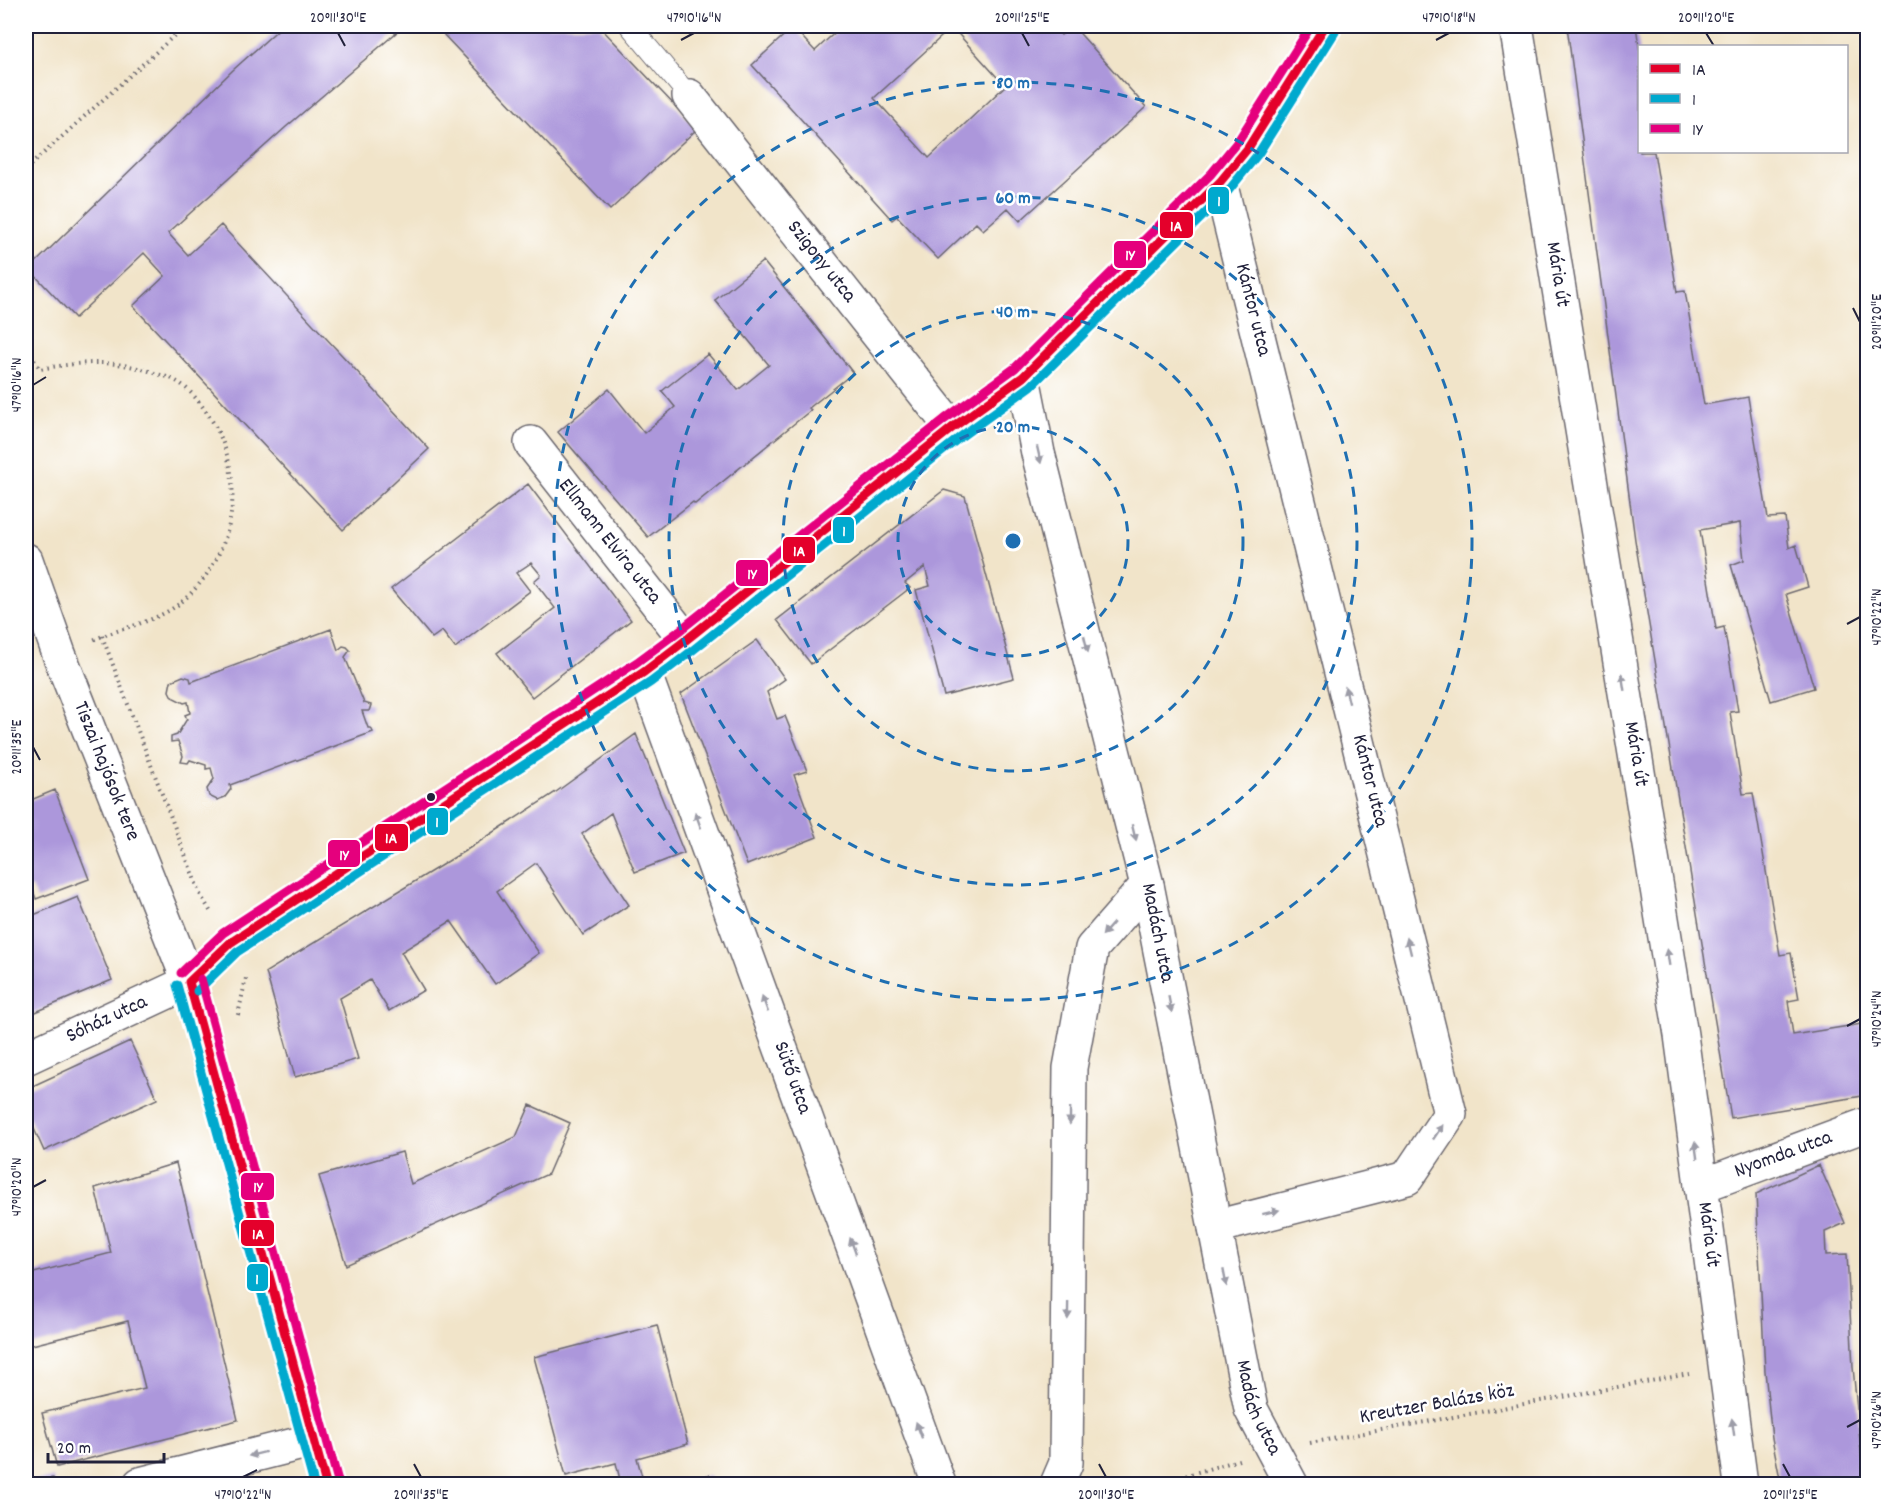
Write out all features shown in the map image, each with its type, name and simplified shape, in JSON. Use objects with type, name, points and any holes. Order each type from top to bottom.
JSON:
[{"type":"street","name":"Sóház utca","points":[[26,1058],[189,982],[230,944],[644,672],[952,428],[1023,377],[1220,182],[1248,148],[1326,26]]},
{"type":"street","name":"Mária út","points":[[1516,26],[1681,1035],[1741,1485]]},
{"type":"street","name":"Szigony utca","points":[[689,96],[952,428]]},
{"type":"street","name":"Kántor utca","points":[[1215,1227],[1407,1178],[1450,1114],[1220,182]]},
{"type":"street","name":"Madách utca","points":[[1023,377],[1038,453],[1147,885],[1251,1409],[1291,1485]]},
{"type":"street","name":"Ellmann Elvira utca","points":[[531,443],[686,640]]},
{"type":"street","name":"Tiszai hajósok tere","points":[[26,560],[59,654],[189,982],[326,1485]]},
{"type":"street","name":"Sütő utca","points":[[644,672],[939,1485]]},
{"type":"street","points":[[1057,1485],[1066,1463],[1070,1068],[1092,948],[1147,885]]},
{"type":"street","name":"Nyomda utca","points":[[1701,1186],[1868,1124]]},
{"type":"street","points":[[140,1485],[314,1440]]},
{"type":"lane","points":[[630,26],[689,96]]},
{"type":"path","points":[[26,169],[185,26]]},
{"type":"path","points":[[26,344],[40,369],[73,363],[109,362],[175,380],[201,404],[220,434],[231,468],[234,504],[226,539],[210,571],[186,598],[157,618],[102,636],[200,894],[230,944]]},
{"type":"path","name":"Kreutzer Balázs köz","points":[[1157,1485],[1273,1450],[1725,1367]]},
{"type":"building","points":[[282,26],[404,26],[286,127],[168,233],[188,255],[221,225],[429,449],[343,530],[133,306],[165,276],[144,253],[75,318],[29,269],[233,70]]},
{"type":"building","points":[[454,26],[599,26],[697,129],[610,210],[444,35]]},
{"type":"building","points":[[842,26],[1053,26],[1061,35],[1073,26],[1146,107],[1020,221],[1008,208],[983,230],[976,223],[938,259],[897,216],[892,220],[752,65],[793,27],[815,51]],"holes":[[[952,27],[1005,86],[929,158],[874,98]]]},
{"type":"building","points":[[1567,26],[1636,26],[1639,45],[1638,153],[1654,153],[1677,292],[1685,291],[1704,405],[1748,397],[1768,518],[1785,517],[1789,548],[1796,545],[1808,587],[1786,594],[1814,688],[1771,701],[1731,565],[1744,560],[1740,523],[1700,530],[1716,629],[1724,627],[1738,711],[1730,712],[1743,794],[1753,793],[1780,955],[1791,953],[1799,999],[1788,1001],[1793,1035],[1868,1023],[1868,1095],[1731,1118],[1635,540]]},
{"type":"building","points":[[763,261],[853,373],[695,504],[693,502],[648,537],[558,432],[609,389],[644,433],[675,407],[662,391],[708,354],[738,390],[769,365],[715,300]]},
{"type":"building","points":[[528,484],[631,620],[532,697],[497,653],[555,608],[534,581],[541,575],[531,563],[516,573],[530,591],[455,648],[442,631],[432,638],[391,589]]},
{"type":"building","points":[[944,490],[965,496],[1014,678],[944,696],[916,590],[930,586],[925,567],[905,583],[910,588],[811,664],[777,620]]},
{"type":"building","points":[[331,629],[338,650],[343,646],[350,650],[345,657],[364,703],[371,705],[369,711],[362,711],[368,728],[371,728],[373,732],[230,785],[231,789],[225,797],[217,800],[209,796],[207,789],[214,779],[211,768],[206,769],[206,765],[190,760],[188,763],[181,762],[183,756],[178,741],[171,742],[171,737],[177,735],[187,719],[185,715],[190,713],[188,702],[184,703],[172,697],[169,691],[171,681],[183,676],[190,678],[191,682]]},
{"type":"building","points":[[757,640],[785,679],[767,692],[777,719],[785,716],[807,771],[794,775],[817,837],[747,865],[681,694]]},
{"type":"building","points":[[636,734],[684,853],[635,872],[611,813],[582,834],[629,905],[583,935],[536,863],[497,891],[539,953],[495,984],[451,921],[401,952],[424,990],[389,1011],[370,980],[340,998],[358,1059],[295,1077],[266,972],[468,849],[556,792]]},
{"type":"building","points":[[26,761],[32,778],[26,781]]},
{"type":"building","points":[[55,790],[89,879],[36,899],[32,887],[26,890],[26,802]]},
{"type":"building","points":[[78,897],[112,980],[26,1016],[26,918]]},
{"type":"building","points":[[130,1041],[157,1099],[44,1151],[26,1111],[26,1089]]},
{"type":"building","points":[[530,1105],[570,1123],[548,1174],[346,1265],[319,1176],[402,1152],[411,1184],[516,1137]]},
{"type":"building","points":[[176,1163],[238,1420],[57,1467],[42,1413],[145,1388],[128,1321],[28,1346],[26,1275],[111,1253],[95,1188]]},
{"type":"building","points":[[1819,1165],[1845,1223],[1825,1232],[1826,1255],[1847,1254],[1853,1367],[1864,1484],[1781,1484],[1772,1438],[1765,1371],[1756,1194]]},
{"type":"building","points":[[657,1325],[688,1444],[637,1458],[644,1484],[621,1484],[616,1463],[566,1476],[534,1357]]},
{"type":"building","points":[[709,1475],[711,1484],[675,1484]]},
{"type":"building","points":[[53,1478],[54,1484],[26,1484],[26,1482]]},
{"type":"transit line","name":"1Y","points":[[181,973],[223,933],[637,662],[945,419],[1015,368],[1211,174],[1238,141],[1311,26]]},
{"type":"transit line","name":"1A","points":[[189,982],[230,943],[644,672],[952,428],[1023,377],[1220,182],[1248,148],[1325,26]]},
{"type":"transit line","name":"1","points":[[197,991],[237,952],[651,682],[959,438],[1031,386],[1229,190],[1258,154],[1335,32]]},
{"type":"transit line","name":"1Y","points":[[201,979],[338,1481]]},
{"type":"transit line","name":"1A","points":[[189,982],[326,1484]]},
{"type":"transit line","name":"1","points":[[177,985],[314,1484]]}]
